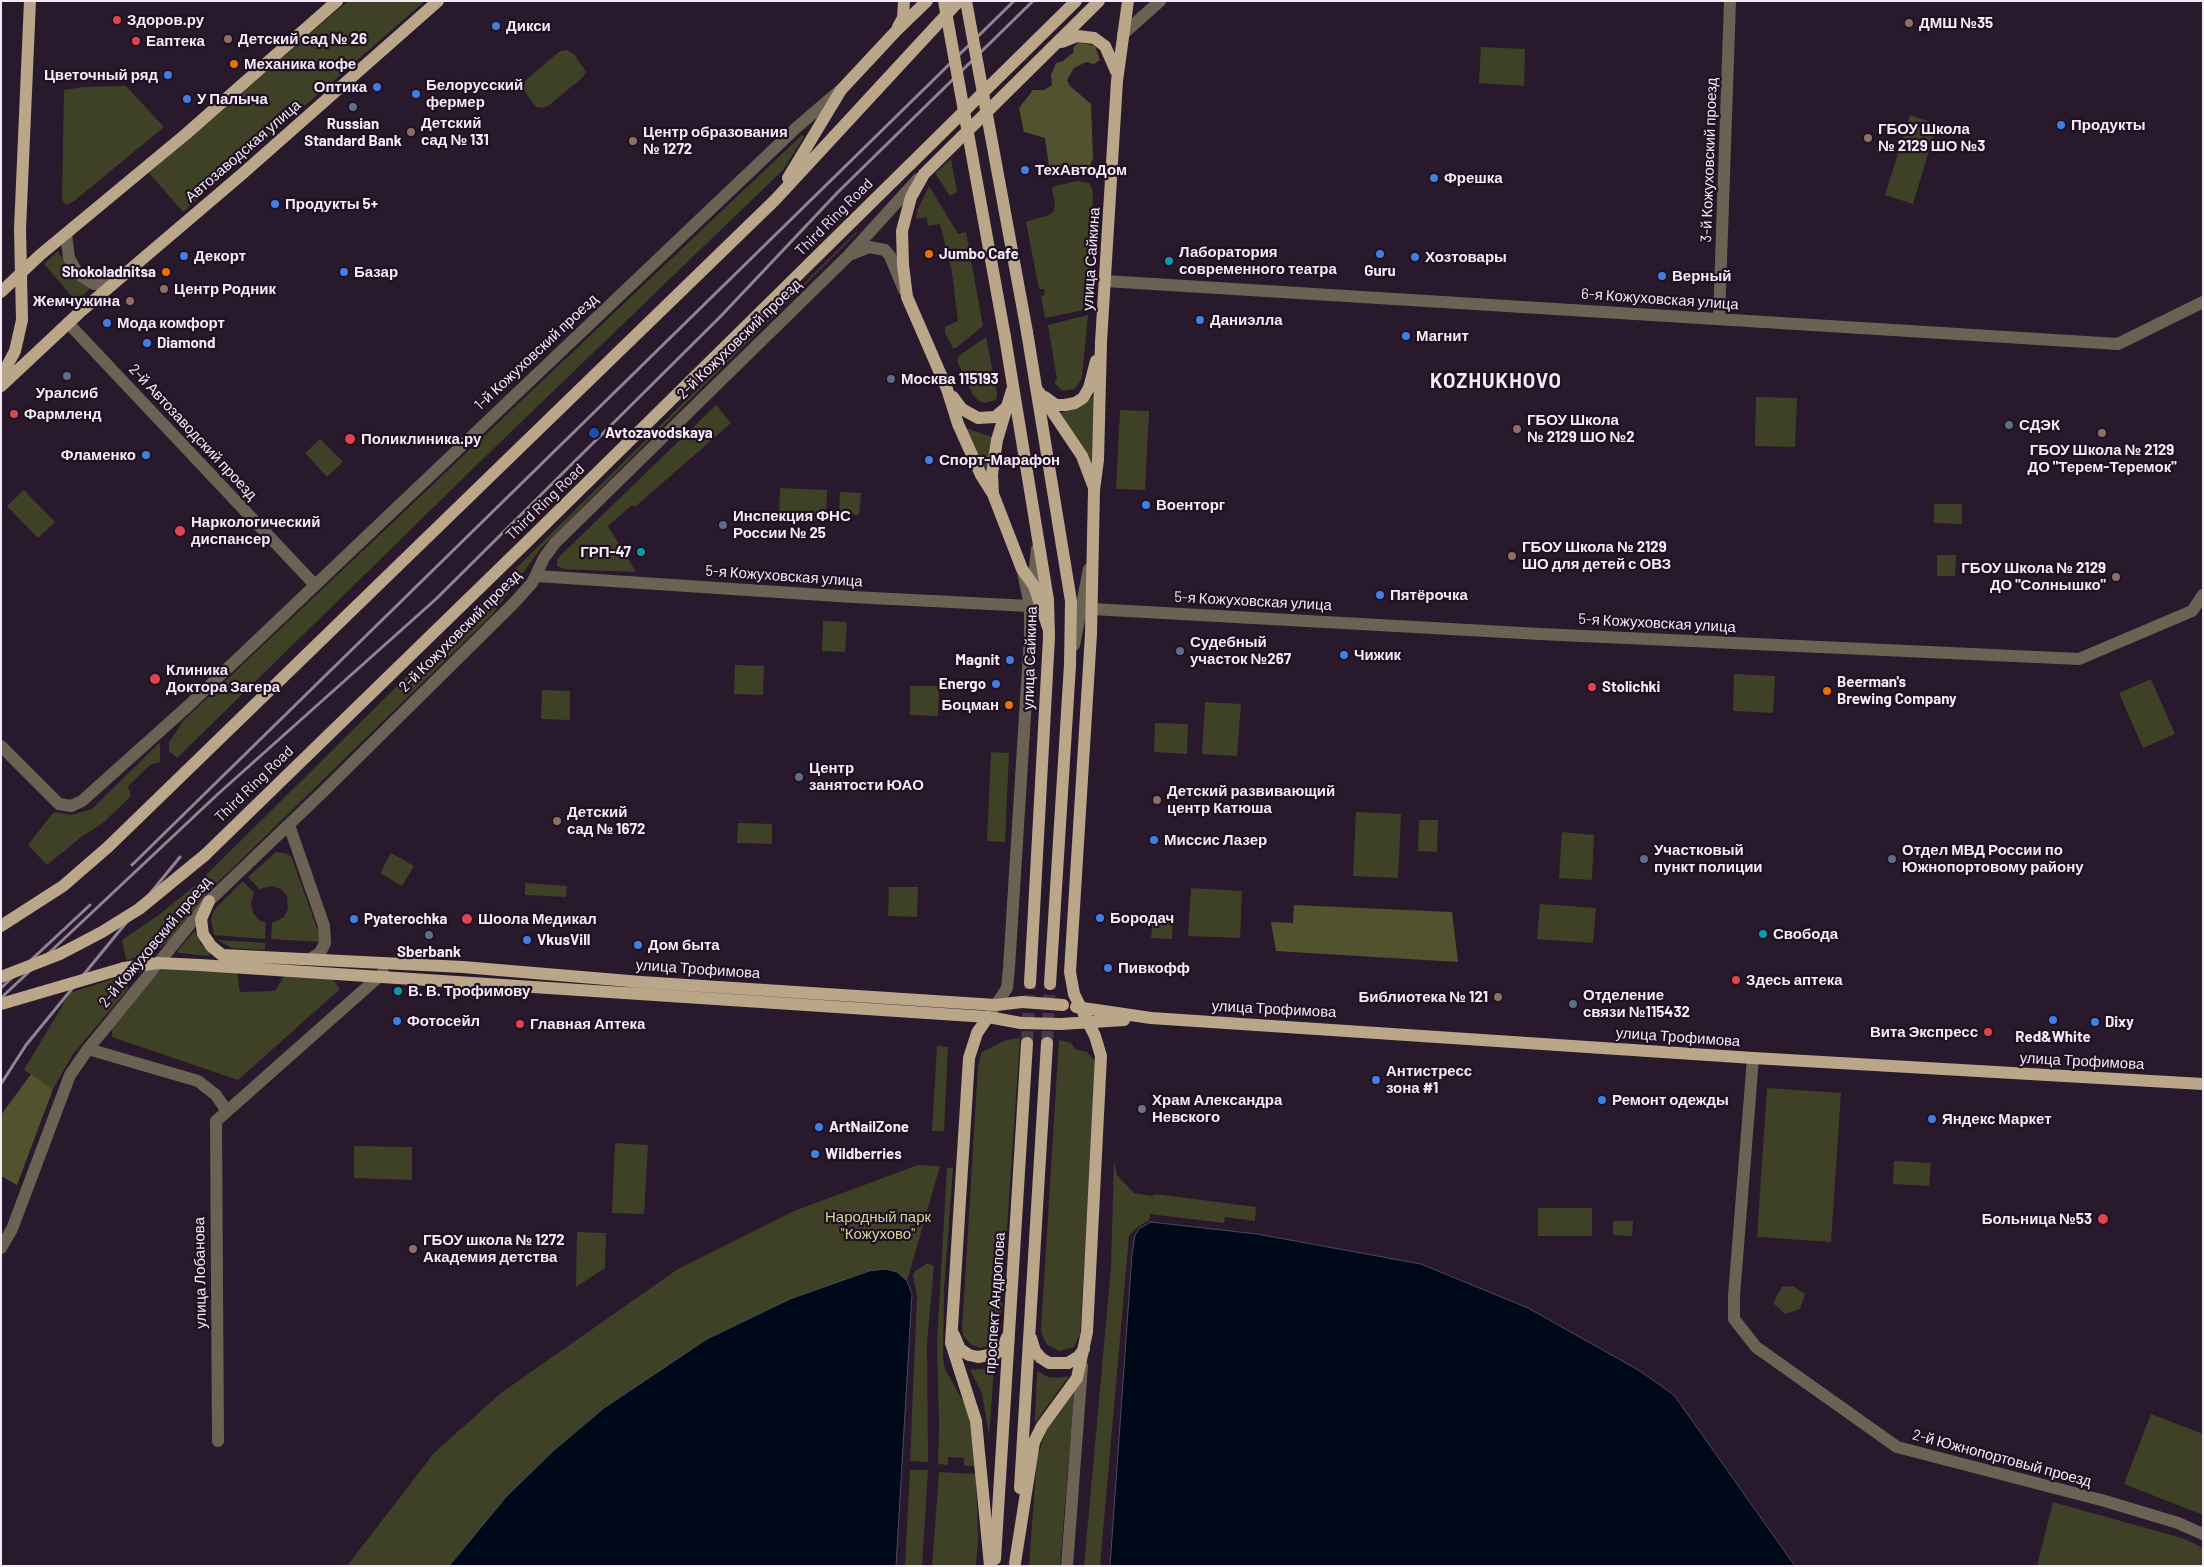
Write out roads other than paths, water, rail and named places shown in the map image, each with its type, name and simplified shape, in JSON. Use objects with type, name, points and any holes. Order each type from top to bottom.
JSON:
[{"type":"main road","points":[[1,377],[15,351],[19,337],[22,311],[21,273],[30,1]]},
{"type":"main road","points":[[1,292],[338,1]]},
{"type":"main road","name":"Автозаводская улица","points":[[1,386],[68,323],[438,1]]},
{"type":"main road","points":[[897,30],[903,18],[904,1]]},
{"type":"main road","points":[[913,1],[927,2]]},
{"type":"main road","name":"улица Сайкина","points":[[944,1],[1013,377],[1045,568],[1049,630],[1030,983]]},
{"type":"main road","points":[[1,926],[63,886],[108,847],[775,200],[959,1]]},
{"type":"main road","name":"улица Сайкина","points":[[966,1],[1038,390],[1069,582],[1072,622],[1070,665],[1050,984]]},
{"type":"main road","name":"Third Ring Road","points":[[1,977],[60,954],[102,932],[139,909],[205,855],[532,537],[1076,1]]},
{"type":"main road","name":"2-й Кожуховский проезд","points":[[924,174],[1099,1]]},
{"type":"main road","name":"улица Сайкина","points":[[1092,556],[1094,490],[1098,451],[1101,342],[1117,81],[1128,1]]},
{"type":"main road","name":"1-й Кожуховский проезд","points":[[841,90],[897,30],[927,2]]},
{"type":"main road","points":[[1057,44],[1077,36],[1086,36],[1101,42],[1115,65],[1117,81]]},
{"type":"main road","points":[[775,200],[841,90]]},
{"type":"main road","points":[[924,174],[911,197],[902,231],[903,265],[907,297],[947,388],[958,424],[981,475],[993,494],[1022,569],[1034,586],[1049,630]]},
{"type":"main road","points":[[1038,390],[1056,405],[1075,403],[1084,398],[1089,388],[1101,342]]},
{"type":"main road","points":[[993,494],[992,474],[997,440],[1009,404],[1013,377]]},
{"type":"main road","points":[[947,388],[962,409],[978,418],[995,417],[1009,404]]},
{"type":"main road","points":[[1038,390],[1082,456],[1094,490]]},
{"type":"main road","points":[[1015,1564],[1034,1442],[1042,1426],[1077,1378],[1087,1332],[1101,1056],[1082,1008],[1074,994],[1070,972],[1092,609],[1092,556]]},
{"type":"main road","name":"улица Трофимова","points":[[209,901],[201,919],[203,934],[211,946],[222,955],[394,963],[996,1005],[1022,1002],[1063,1005],[1151,1018],[1753,1058],[2203,1084]]},
{"type":"main road","name":"улица Трофимова","points":[[1,1004],[124,968],[158,963],[988,1017],[1021,1022],[1061,1024],[1151,1018]]},
{"type":"main road","points":[[988,1017],[977,1033],[969,1058],[951,1342],[953,1355],[972,1406],[980,1442],[990,1566]]},
{"type":"main road","name":"проспект Андропова","points":[[995,1566],[1027,1043]]},
{"type":"main road","points":[[1015,1564],[1047,1043]]},
{"type":"main road","points":[[952,1319],[955,1340],[960,1349],[978,1357],[988,1357],[1002,1349],[1010,1327]]},
{"type":"main road","points":[[1029,1328],[1035,1351],[1049,1363],[1068,1363],[1078,1357],[1084,1349]]},
{"type":"street","points":[[1123,34],[1160,1]]},
{"type":"street","name":"3-й Кожуховский проезд","points":[[1719,319],[1730,1]]},
{"type":"street","name":"1-й Кожуховский проезд","points":[[1,746],[59,804],[71,806],[82,801],[188,706],[314,584],[796,128],[841,90]]},
{"type":"street","name":"2-й Кожуховский проезд","points":[[1,1248],[12,1230],[70,1076],[88,1049],[209,901],[513,604],[537,576],[544,558],[555,543],[848,256],[924,174]]},
{"type":"street","points":[[66,234],[69,258],[78,274],[94,284],[112,285]]},
{"type":"street","points":[[848,256],[869,247],[885,250],[890,256],[907,297]]},
{"type":"street","name":"6-я Кожуховская улица","points":[[1105,281],[2118,344],[2203,302]]},
{"type":"street","name":"2-й Автозаводский проезд","points":[[68,323],[314,584]]},
{"type":"street","points":[[988,1017],[1007,988],[1030,606],[1034,586],[1038,528]]},
{"type":"street","name":"улица Сайкина","points":[[1070,665],[1092,556]]},
{"type":"street","points":[[1022,569],[1028,585],[1030,606]]},
{"type":"street","name":"5-я Кожуховская улица","points":[[537,576],[853,597],[1030,606]]},
{"type":"street","name":"5-я Кожуховская улица","points":[[1092,609],[1569,636],[2079,659],[2192,611],[2203,595]]},
{"type":"street","points":[[288,825],[324,926],[325,943],[320,954],[310,959]]},
{"type":"street","points":[[88,1049],[198,1080],[216,1095],[226,1110],[394,963]]},
{"type":"street","points":[[124,968],[138,974],[138,988]]},
{"type":"street","name":"2-й Южнопортовый проезд","points":[[1753,1058],[1734,1319],[1756,1347],[1897,1447],[2105,1501],[2178,1523],[2203,1534]]},
{"type":"street","name":"улица Лобанова","points":[[218,1441],[216,1121],[226,1110]]},
{"type":"street","points":[[1067,1566],[1084,1349]]},
{"type":"water","points":[[1151,1222],[1257,1234],[1421,1264],[1528,1308],[1640,1371],[1674,1395],[1795,1566],[1110,1566],[1132,1254],[1135,1235],[1140,1228]]},
{"type":"water","points":[[886,1269],[897,1272],[907,1281],[912,1294],[896,1566],[449,1566],[506,1497],[553,1451],[604,1408],[707,1339],[790,1299],[869,1271]]},
{"type":"tunnel","points":[[1027,1043],[1030,983]]},
{"type":"tunnel","points":[[1047,1043],[1050,984]]},
{"type":"railway","points":[[132,865],[1014,1]]},
{"type":"railway","points":[[1,998],[219,793],[436,599],[720,317],[838,192],[1033,1]]},
{"type":"railway","points":[[1,1084],[26,1045],[180,857]]},
{"type":"railway","points":[[1,988],[90,905]]},
{"type":"place","name":"Здоров.ру","points":[[117,20]]},
{"type":"place","name":"ДМШ №35","points":[[1909,23]]},
{"type":"place","name":"Дикси","points":[[496,26]]},
{"type":"place","name":"Детский сад № 26","points":[[228,39]]},
{"type":"place","name":"Еаптека","points":[[136,41]]},
{"type":"place","name":"Механика кофе","points":[[234,64]]},
{"type":"place","name":"Цветочный ряд","points":[[168,75]]},
{"type":"place","name":"Оптика","points":[[377,87]]},
{"type":"place","name":"Белорусский фермер","points":[[416,94]]},
{"type":"place","name":"У Палыча","points":[[187,99]]},
{"type":"place","name":"Russian Standard Bank","points":[[353,107]]},
{"type":"place","name":"Продукты","points":[[2061,125]]},
{"type":"place","name":"Детский сад № 131","points":[[411,132]]},
{"type":"place","name":"ГБОУ Школа № 2129 ШО №3","points":[[1868,138]]},
{"type":"place","name":"Центр образования № 1272","points":[[633,141]]},
{"type":"place","name":"ТехАвтоДом","points":[[1025,170]]},
{"type":"place","name":"Фрешка","points":[[1434,178]]},
{"type":"place","name":"Продукты 5+","points":[[275,204]]},
{"type":"place","name":"Jumbo Cafe","points":[[929,254]]},
{"type":"place","name":"Guru","points":[[1380,254]]},
{"type":"place","name":"Декорт","points":[[184,256]]},
{"type":"place","name":"Хозтовары","points":[[1415,257]]},
{"type":"place","name":"Лаборатория современного театра","points":[[1169,261]]},
{"type":"place","name":"Shokoladnitsa","points":[[166,272]]},
{"type":"place","name":"Базар","points":[[344,272]]},
{"type":"place","name":"Верный","points":[[1662,276]]},
{"type":"place","name":"Центр Родник","points":[[164,289]]},
{"type":"place","name":"Жемчужина","points":[[130,301]]},
{"type":"place","name":"Даниэлла","points":[[1200,320]]},
{"type":"place","name":"Мода комфорт","points":[[107,323]]},
{"type":"place","name":"Магнит","points":[[1406,336]]},
{"type":"place","name":"Diamond","points":[[147,343]]},
{"type":"place","name":"Уралсиб","points":[[67,376]]},
{"type":"place","name":"Москва 115193","points":[[891,379]]},
{"type":"place","name":"Фармленд","points":[[14,414]]},
{"type":"place","name":"СДЭК","points":[[2009,425]]},
{"type":"place","name":"ГБОУ Школа № 2129 ШО №2","points":[[1517,429]]},
{"type":"place","name":"Avtozavodskaya","points":[[594,433]]},
{"type":"place","name":"ГБОУ Школа № 2129 ДО \"Терем-Теремок\"","points":[[2102,433]]},
{"type":"place","name":"Поликлиника.ру","points":[[350,439]]},
{"type":"place","name":"Фламенко","points":[[146,455]]},
{"type":"place","name":"Спорт-Марафон","points":[[929,460]]},
{"type":"place","name":"Военторг","points":[[1146,505]]},
{"type":"place","name":"Инспекция ФНС России № 25","points":[[723,525]]},
{"type":"place","name":"Наркологический диспансер","points":[[180,531]]},
{"type":"place","name":"ГРП-47","points":[[641,552]]},
{"type":"place","name":"ГБОУ Школа № 2129 ШО для детей с ОВЗ","points":[[1512,556]]},
{"type":"place","name":"ГБОУ Школа № 2129 ДО \"Солнышко\"","points":[[2116,577]]},
{"type":"place","name":"Пятёрочка","points":[[1380,595]]},
{"type":"place","name":"Судебный участок №267","points":[[1180,651]]},
{"type":"place","name":"Чижик","points":[[1344,655]]},
{"type":"place","name":"Magnit","points":[[1010,660]]},
{"type":"place","name":"Клиника Доктора Загера","points":[[155,679]]},
{"type":"place","name":"Energo","points":[[996,684]]},
{"type":"place","name":"Stolichki","points":[[1592,687]]},
{"type":"place","name":"Beerman's Brewing Company","points":[[1827,691]]},
{"type":"place","name":"Боцман","points":[[1009,705]]},
{"type":"place","name":"Центр занятости ЮАО","points":[[799,777]]},
{"type":"place","name":"Детский развивающий центр Катюша","points":[[1157,800]]},
{"type":"place","name":"Детский сад № 1672","points":[[557,821]]},
{"type":"place","name":"Миссис Лазер","points":[[1154,840]]},
{"type":"place","name":"Участковый пункт полиции","points":[[1644,859]]},
{"type":"place","name":"Отдел МВД России по Южнопортовому району","points":[[1892,859]]},
{"type":"place","name":"Бородач","points":[[1100,918]]},
{"type":"place","name":"Pyaterochka","points":[[354,919]]},
{"type":"place","name":"Шоола Медикал","points":[[467,919]]},
{"type":"place","name":"Свобода","points":[[1763,934]]},
{"type":"place","name":"Sberbank","points":[[429,935]]},
{"type":"place","name":"VkusVill","points":[[527,940]]},
{"type":"place","name":"Дом быта","points":[[638,945]]},
{"type":"place","name":"Пивкофф","points":[[1108,968]]},
{"type":"place","name":"Здесь аптека","points":[[1736,980]]},
{"type":"place","name":"В. В. Трофимову","points":[[398,991]]},
{"type":"place","name":"Библиотека № 121","points":[[1498,997]]},
{"type":"place","name":"Отделение связи №115432","points":[[1573,1004]]},
{"type":"place","name":"Red&White","points":[[2053,1020]]},
{"type":"place","name":"Фотосейл","points":[[397,1021]]},
{"type":"place","name":"Dixy","points":[[2095,1022]]},
{"type":"place","name":"Главная Аптека","points":[[520,1024]]},
{"type":"place","name":"Вита Экспресс","points":[[1988,1032]]},
{"type":"place","name":"Антистресс зона #1","points":[[1376,1080]]},
{"type":"place","name":"Ремонт одежды","points":[[1602,1100]]},
{"type":"place","name":"Храм Александра Невского","points":[[1142,1109]]},
{"type":"place","name":"Яндекс Маркет","points":[[1932,1119]]},
{"type":"place","name":"ArtNailZone","points":[[819,1127]]},
{"type":"place","name":"Wildberries","points":[[815,1154]]},
{"type":"place","name":"Больница №53","points":[[2103,1219]]},
{"type":"place","name":"ГБОУ школа № 1272 Академия детства","points":[[413,1249]]},
{"type":"district","name":"KOZHUKHOVO","points":[[1496,381]]},
{"type":"park label","name":"Народный парк \"Кожухово\"","points":[[878,1226]]}]
